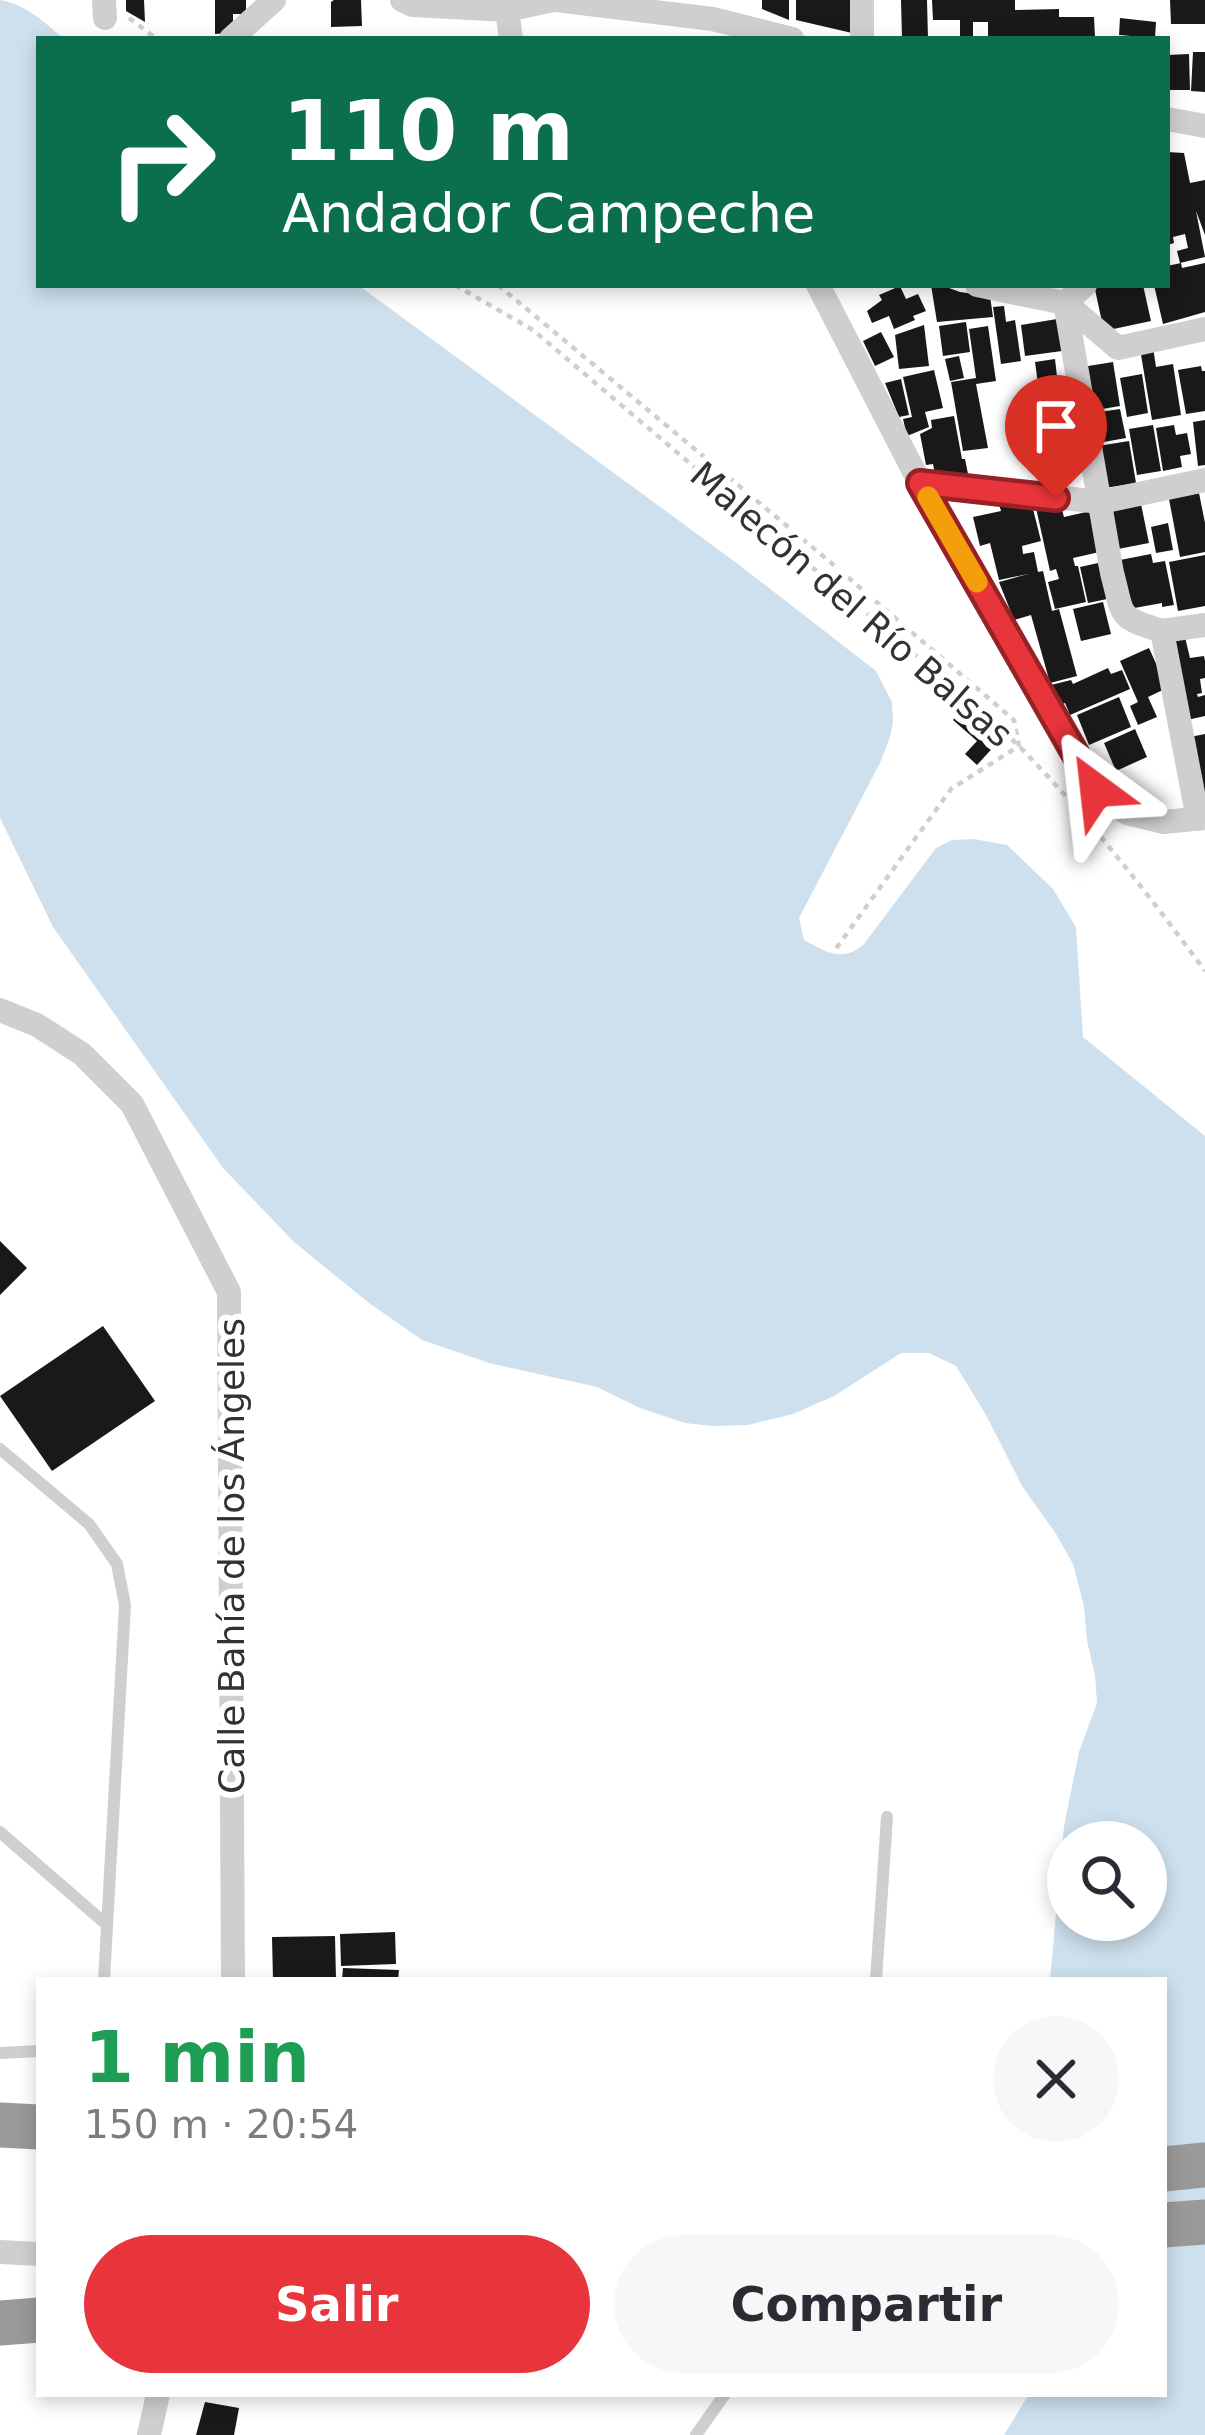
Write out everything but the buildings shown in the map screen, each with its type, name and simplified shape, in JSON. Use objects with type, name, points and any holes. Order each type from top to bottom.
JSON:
[{"type":"highway","points":[[0,2125],[36,2127]]},
{"type":"highway","points":[[1167,2169],[1205,2165]]},
{"type":"highway","points":[[1167,2225],[1205,2222]]},
{"type":"highway","points":[[0,2323],[36,2317]]},
{"type":"street","points":[[234,36],[274,0]]},
{"type":"street","points":[[402,0],[413,5],[508,10],[555,0],[713,10],[781,36]]},
{"type":"street","points":[[862,0],[862,36]]},
{"type":"street","points":[[508,10],[511,36]]},
{"type":"street","points":[[1170,119],[1205,125]]},
{"type":"street","points":[[820,288],[920,483],[1096,790],[1127,813],[1163,822],[1202,818],[1162,631]]},
{"type":"street","points":[[992,288],[1065,303],[1118,348],[1205,328]]},
{"type":"street","points":[[1065,303],[1082,288]]},
{"type":"street","points":[[1065,303],[1120,608],[1130,622],[1162,631],[1205,625]]},
{"type":"street","points":[[920,483],[1101,502],[1205,480]]},
{"type":"street","name":"Calle Bahía de los Ángeles","points":[[0,1010],[37,1025],[82,1054],[132,1104],[229,1292],[233,1977]]},
{"type":"street","points":[[0,2252],[36,2254]]},
{"type":"street","points":[[0,2306],[36,2315]]},
{"type":"street","points":[[149,2435],[157,2397]]},
{"type":"lane","points":[[0,1449],[89,1524],[118,1564],[125,1605],[104,1977]]},
{"type":"lane","points":[[877,1977],[887,1817]]},
{"type":"lane","points":[[0,1832],[107,1925]]},
{"type":"lane","points":[[0,2053],[36,2051]]},
{"type":"lane","points":[[696,2435],[723,2397]]},
{"type":"path","points":[[111,10],[152,36]]},
{"type":"path","name":"Malecón del Río Balsas","points":[[460,288],[532,330],[1019,746],[1161,912],[1205,971]]},
{"type":"path","points":[[502,288],[1014,720],[1019,746],[952,789],[836,950]]},
{"type":"water","points":[[0,0],[26,10],[61,36],[36,36],[36,288],[362,288],[876,671],[892,702],[890,737],[799,918],[804,940],[834,954],[856,950],[936,848],[952,840],[974,839],[1007,845],[1053,889],[1076,927],[1083,1037],[1205,1136],[1205,2435],[1004,2435],[1027,2397],[1167,2397],[1167,1977],[1050,1977],[1054,1941],[1167,1941],[1167,1821],[1065,1821],[1079,1752],[1097,1703],[1084,1606],[1073,1564],[1022,1486],[956,1366],[929,1353],[901,1353],[834,1396],[793,1414],[748,1425],[685,1423],[597,1387],[489,1363],[422,1340],[294,1242],[223,1168],[53,927],[0,818]]},
{"type":"slow traffic","points":[[928,497],[977,582]]},
{"type":"route","points":[[1056,498],[920,483],[1096,790]]}]
